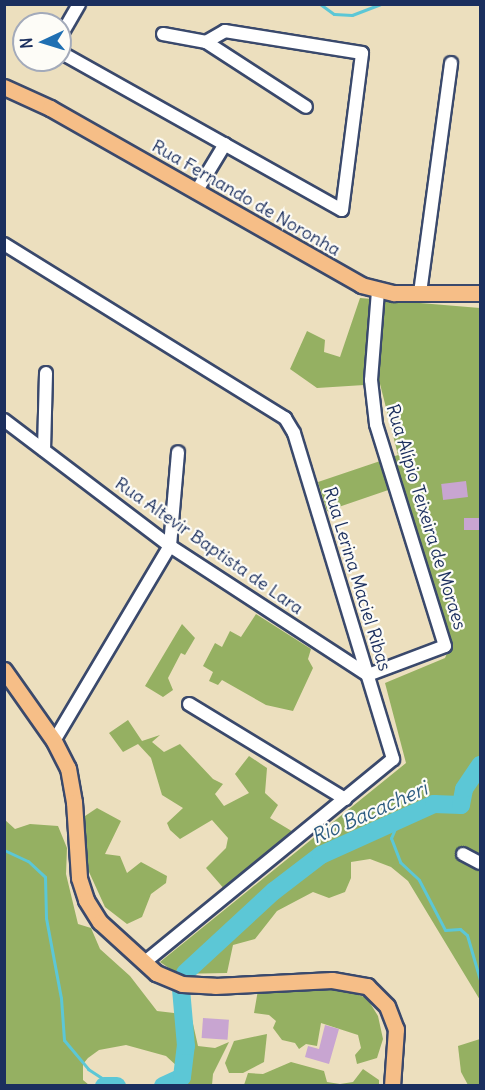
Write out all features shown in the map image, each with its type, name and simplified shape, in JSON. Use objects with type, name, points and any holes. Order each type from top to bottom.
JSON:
[{"type":"main road","name":"Rua Fernando de Noronha","points":[[4,87],[50,108],[192,190],[378,291],[480,293]]},
{"type":"main road","points":[[4,670],[54,741],[72,783],[79,878],[86,900],[100,922],[144,963],[168,979],[191,985],[332,980],[367,986],[387,1006],[396,1029],[392,1086]]},
{"type":"street","points":[[72,59],[342,210],[362,53],[225,31],[206,42]]},
{"type":"street","points":[[163,34],[206,42],[306,107]]},
{"type":"street","points":[[420,293],[452,63]]},
{"type":"street","points":[[192,190],[222,142]]},
{"type":"street","name":"Rua Lerina Maciel Ribas","points":[[4,244],[285,418],[294,433],[393,759],[144,963]]},
{"type":"street","name":"Rua Alípio Teixeira de Moraes","points":[[368,675],[445,646],[376,424],[371,380],[378,291]]},
{"type":"street","points":[[44,450],[46,373]]},
{"type":"street","name":"Rua Altevir Baptista de Lara","points":[[4,420],[170,546],[368,675]]},
{"type":"street","points":[[54,741],[170,546],[178,452]]},
{"type":"street","points":[[189,704],[345,799]]},
{"type":"street","points":[[464,854],[480,862]]},
{"type":"green space","points":[[360,298],[480,308],[480,1000],[408,881],[391,867],[370,859],[351,862],[351,878],[345,892],[329,898],[313,892],[277,911],[255,939],[233,945],[227,973],[178,974],[160,962],[406,763],[385,683],[445,658],[451,644],[400,486],[327,511],[318,482],[398,455],[380,384],[317,388],[290,369],[307,331],[325,340],[324,352],[340,357]]},
{"type":"green space","points":[[256,614],[311,649],[308,659],[313,668],[293,711],[266,705],[222,680],[218,685],[209,681],[213,672],[203,666],[215,643],[222,647],[230,631],[241,637]]},
{"type":"green space","points":[[182,624],[195,638],[185,655],[181,653],[168,678],[173,690],[163,697],[145,686]]},
{"type":"green space","points":[[128,720],[142,741],[160,735],[152,742],[164,752],[180,744],[213,779],[223,784],[215,794],[224,806],[249,793],[235,774],[249,756],[267,768],[265,793],[278,805],[270,818],[295,833],[226,891],[206,868],[226,848],[228,838],[212,820],[180,839],[170,830],[167,823],[183,808],[162,795],[151,758],[138,744],[123,752],[109,733]]},
{"type":"green space","points":[[97,808],[121,821],[105,854],[120,856],[127,873],[141,862],[167,876],[166,883],[151,894],[142,917],[127,924],[105,907],[89,872],[83,832],[85,816]]},
{"type":"green space","points":[[4,819],[15,829],[30,824],[58,826],[67,848],[66,874],[78,924],[91,928],[100,949],[130,976],[157,1011],[191,1015],[198,1046],[215,1048],[229,1042],[213,1074],[212,1085],[176,1085],[178,1067],[166,1056],[126,1045],[99,1050],[88,1058],[83,1064],[83,1080],[89,1085],[5,1085]]},
{"type":"green space","points":[[331,985],[367,998],[378,1016],[383,1039],[377,1058],[357,1064],[355,1055],[361,1048],[358,1035],[321,1023],[317,1046],[306,1044],[299,1049],[295,1043],[282,1040],[273,1028],[276,1021],[269,1015],[254,1013],[258,990]]},
{"type":"green space","points":[[267,1034],[264,1062],[243,1073],[229,1073],[225,1063],[234,1041]]},
{"type":"green space","points":[[480,1039],[480,1085],[468,1085],[461,1072],[458,1046]]},
{"type":"green space","points":[[291,1062],[324,1071],[327,1082],[340,1084],[353,1082],[363,1069],[379,1080],[379,1085],[244,1085],[248,1073],[263,1074]]},
{"type":"building","points":[[466,481],[468,497],[443,500],[441,484]]},
{"type":"building","points":[[464,518],[480,518],[480,530],[464,530]]},
{"type":"building","points":[[203,1018],[229,1020],[228,1040],[202,1038]]},
{"type":"building","points":[[325,1025],[339,1029],[329,1064],[305,1057],[308,1046],[319,1049]]},
{"type":"waterway","points":[[320,4],[334,14],[352,15],[380,4]]},
{"type":"waterway","name":"Rio Bacacheri","points":[[185,973],[274,891],[321,855],[434,804],[461,805],[464,789],[480,765]]},
{"type":"waterway","points":[[400,817],[391,838],[400,862],[419,880],[445,930],[460,929],[467,935],[480,980]]},
{"type":"waterway","points":[[4,850],[28,861],[45,877],[46,918],[61,998],[64,1040],[88,1069],[111,1084]]},
{"type":"waterway","name":"Rio Bacacheri","points":[[163,1086],[182,1077],[186,1046],[181,989]]},
{"type":"waterway","name":"Rio Bacacheri","points":[[181,1086],[182,1077]]},
{"type":"waterway","name":"Rio Bacacheri","points":[[104,1086],[117,1086]]}]
